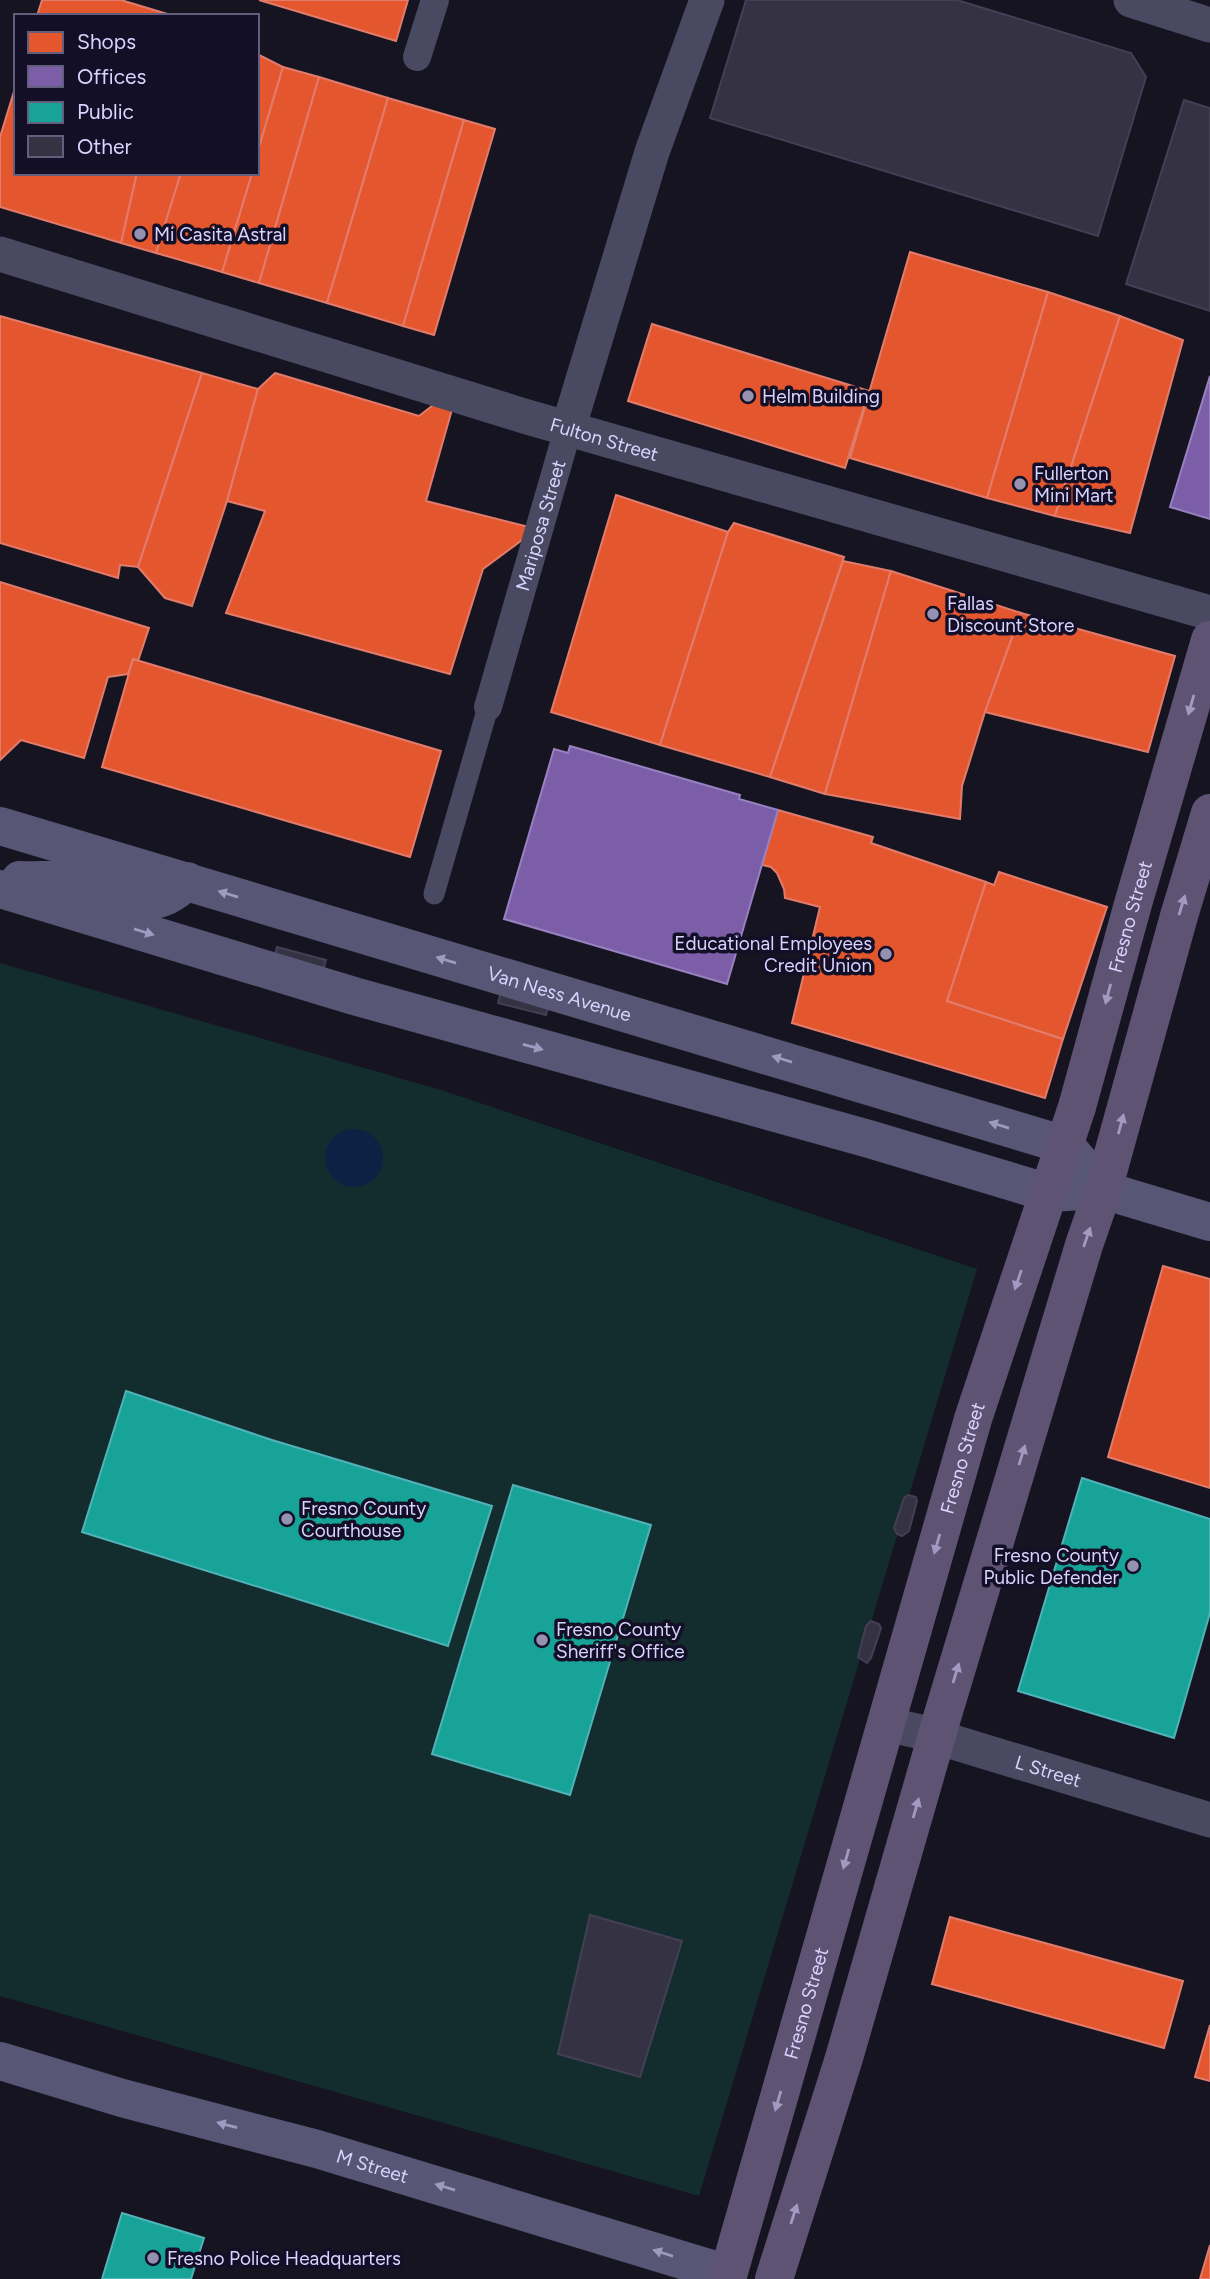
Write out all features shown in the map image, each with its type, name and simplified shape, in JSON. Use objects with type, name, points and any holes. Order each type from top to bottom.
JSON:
[{"type":"main road","name":"Fresno Street","points":[[733,2277],[864,1793],[973,1419],[1065,1145],[1210,640]]},
{"type":"main road","points":[[774,2279],[844,2058],[1084,1245],[1103,1190],[1210,813]]},
{"type":"main road","name":"Van Ness Avenue","points":[[0,826],[1065,1145]]},
{"type":"main road","points":[[0,879],[84,882],[144,901],[159,901],[175,893],[187,881]]},
{"type":"main road","points":[[0,889],[467,1029],[869,1139],[1049,1193],[1103,1190],[1210,1222]]},
{"type":"main road","points":[[1065,1145],[1103,1190]]},
{"type":"main road","points":[[844,2058],[842,1995],[888,1824],[885,1813],[864,1793]]},
{"type":"main road","name":"M Street","points":[[0,2061],[122,2098],[343,2157],[733,2277]]},
{"type":"street","points":[[417,57],[435,0]]},
{"type":"street","name":"Mariposa Street","points":[[433,894],[568,429],[652,152],[707,0]]},
{"type":"street","points":[[1131,0],[1210,25]]},
{"type":"street","name":"Fulton Street","points":[[0,254],[568,429],[1210,613]]},
{"type":"street","name":"L Street","points":[[885,1724],[917,1731],[1210,1820]]},
{"type":"green space","points":[[0,963],[441,1090],[977,1269],[699,2196],[0,1996]]},
{"type":"water","points":[[348,1129],[360,1129],[375,1137],[383,1152],[383,1164],[375,1179],[360,1187],[348,1187],[333,1179],[325,1164],[325,1152],[333,1137]]},
{"type":"building: Shops","points":[[42,0],[121,0],[167,14],[38,14]]},
{"type":"building: Shops","points":[[259,0],[408,0],[396,41]]},
{"type":"building: Shops","points":[[259,55],[283,67],[259,147]]},
{"type":"building: Shops","points":[[283,67],[319,77],[259,283],[222,272],[251,175],[259,175],[259,147]]},
{"type":"building: Shops","points":[[319,77],[388,98],[327,303],[259,283]]},
{"type":"building: Shops","points":[[14,92],[14,175],[137,175],[121,243],[0,207],[0,137]]},
{"type":"building: Shops","points":[[388,98],[464,120],[403,326],[327,303]]},
{"type":"building: Shops","points":[[464,120],[495,129],[434,335],[403,326]]},
{"type":"building: Shops","points":[[137,175],[180,175],[156,253],[121,243]]},
{"type":"building: Shops","points":[[180,175],[251,175],[222,272],[156,253]]},
{"type":"building: Shops","points":[[910,252],[1048,292],[987,498],[850,458]]},
{"type":"building: Shops","points":[[1048,292],[1120,316],[1055,516],[987,498]]},
{"type":"building: Shops","points":[[0,316],[202,373],[138,567],[120,565],[118,578],[0,543]]},
{"type":"building: Shops","points":[[1120,316],[1183,340],[1130,533],[1055,516]]},
{"type":"building: Shops","name":"Helm Building","points":[[652,324],[869,391],[845,468],[628,401]]},
{"type":"building: Shops","points":[[202,373],[258,389],[227,501],[192,606],[165,598],[138,567]]},
{"type":"building: Shops","points":[[275,373],[419,416],[459,385],[426,501],[537,529],[483,569],[450,674],[226,613],[265,511],[227,501],[258,389]]},
{"type":"building: Shops","points":[[616,495],[728,532],[660,745],[551,712]]},
{"type":"building: Shops","points":[[734,523],[844,557],[770,777],[660,745],[728,532]]},
{"type":"building: Shops","points":[[843,561],[891,571],[825,794],[770,777]]},
{"type":"building: Shops","points":[[891,571],[1021,613],[985,712],[962,786],[960,819],[825,794]]},
{"type":"building: Shops","points":[[0,582],[149,628],[138,661],[133,659],[128,674],[108,677],[84,758],[21,740],[0,760]]},
{"type":"building: Shops","points":[[1021,613],[1175,656],[1148,752],[985,712]]},
{"type":"building: Shops","points":[[133,659],[441,751],[410,857],[102,767]]},
{"type":"building: Shops","name":"Educational Employees Credit Union","points":[[778,810],[873,837],[871,843],[986,882],[947,1001],[1063,1039],[1045,1098],[792,1023],[820,907],[785,898],[777,873],[771,867],[762,865]]},
{"type":"building: Shops","points":[[999,872],[1107,907],[1063,1039],[947,1001],[986,882],[994,885]]},
{"type":"building: Shops","points":[[1163,1266],[1210,1279],[1210,1488],[1108,1457]]},
{"type":"building: Shops","points":[[950,1917],[1183,1981],[1164,2048],[932,1984]]},
{"type":"building: Shops","points":[[1210,2025],[1210,2081],[1195,2077]]},
{"type":"building: Shops","points":[[1210,2245],[1210,2279],[1200,2279]]},
{"type":"building: Offices","points":[[1210,376],[1210,519],[1170,507]]},
{"type":"building: Offices","points":[[570,746],[740,795],[739,799],[778,810],[727,984],[504,919],[554,749],[568,753]]},
{"type":"building: Public","name":"Fresno County Courthouse","points":[[126,1391],[272,1440],[492,1506],[448,1646],[82,1532]]},
{"type":"building: Public","name":"Fresno County Public Defender","points":[[1082,1478],[1210,1519],[1210,1613],[1174,1738],[1018,1691]]},
{"type":"building: Public","name":"Fresno County Sheriff's Office","points":[[513,1485],[651,1525],[570,1795],[432,1754]]},
{"type":"building: Public","name":"Fresno Police Headquarters","points":[[122,2213],[204,2238],[191,2279],[102,2279]]},
{"type":"building: Other","points":[[746,0],[957,0],[1131,53],[1146,77],[1098,236],[710,118]]},
{"type":"building: Other","points":[[1184,100],[1210,108],[1210,311],[1126,284]]},
{"type":"building: Other","points":[[277,947],[326,960],[323,971],[274,958]]},
{"type":"building: Other","points":[[501,992],[549,1004],[546,1015],[498,1003]]},
{"type":"building: Other","points":[[908,1495],[916,1497],[917,1501],[909,1531],[902,1536],[897,1534],[894,1528],[904,1498]]},
{"type":"building: Other","points":[[871,1621],[879,1624],[881,1628],[867,1663],[858,1657],[866,1626]]},
{"type":"building: Other","points":[[590,1915],[682,1941],[640,2077],[558,2054]]},
{"type":"place","name":"Mi Casita Astral","points":[[140,234]]},
{"type":"place","name":"Helm Building","points":[[748,396]]},
{"type":"place","name":"Fullerton Mini Mart","points":[[1020,484]]},
{"type":"place","name":"Fallas Discount Store","points":[[933,614]]},
{"type":"place","name":"Educational Employees Credit Union","points":[[886,954]]},
{"type":"place","name":"Fresno County Courthouse","points":[[287,1519]]},
{"type":"place","name":"Fresno County Public Defender","points":[[1133,1566]]},
{"type":"place","name":"Fresno County Sheriff's Office","points":[[542,1640]]},
{"type":"place","name":"Fresno Police Headquarters","points":[[153,2258]]}]
